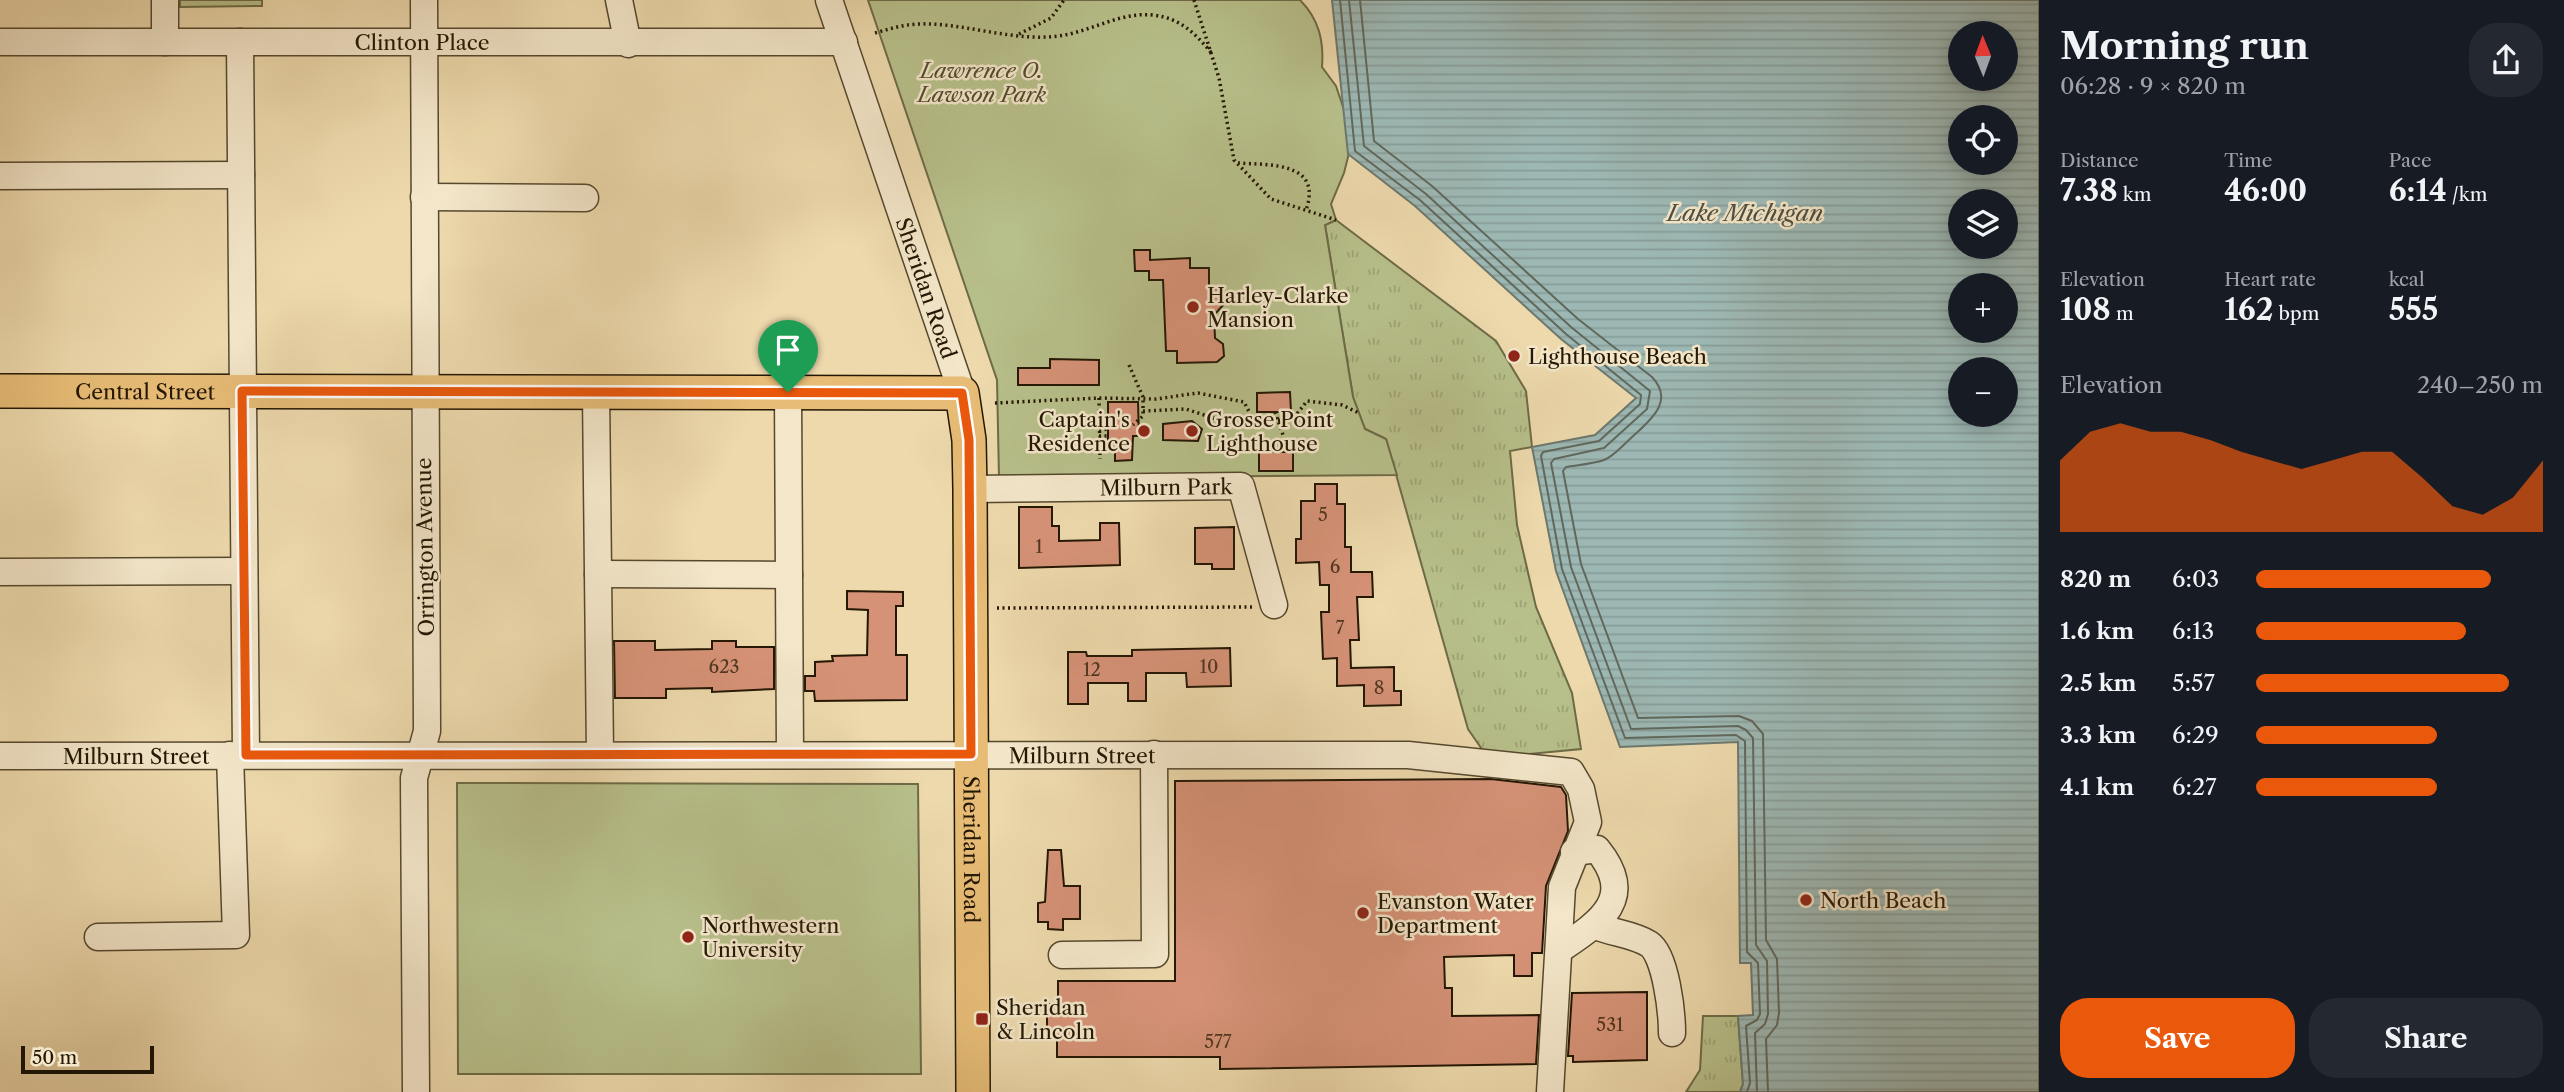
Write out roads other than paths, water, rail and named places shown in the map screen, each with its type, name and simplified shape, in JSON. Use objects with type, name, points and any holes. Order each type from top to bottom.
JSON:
[{"type":"main road","name":"Central Street","points":[[0,391],[962,393]]},
{"type":"main road","name":"Sheridan Road","points":[[962,393],[969,440],[970,489],[972,1092]]},
{"type":"street","points":[[164,42],[165,0]]},
{"type":"street","name":"Orrington Avenue","points":[[416,1092],[414,778],[427,731],[423,392],[424,0]]},
{"type":"street","points":[[619,0],[628,44]]},
{"type":"street","name":"Sheridan Road","points":[[830,0],[962,393]]},
{"type":"street","name":"Clinton Place","points":[[0,42],[844,42]]},
{"type":"street","points":[[98,937],[236,935],[244,571],[240,42]]},
{"type":"street","points":[[0,176],[241,175]]},
{"type":"street","points":[[424,197],[585,198]]},
{"type":"street","points":[[596,392],[600,755]]},
{"type":"street","points":[[788,392],[790,754]]},
{"type":"street","name":"Milburn Park","points":[[970,489],[1241,486],[1274,604]]},
{"type":"street","points":[[0,572],[244,571]]},
{"type":"street","points":[[598,574],[789,575]]},
{"type":"street","points":[[1062,954],[1155,954],[1154,754]]},
{"type":"street","name":"Milburn Street","points":[[0,756],[1408,755],[1571,772],[1581,789],[1588,822],[1574,852]]},
{"type":"street","points":[[1550,1092],[1562,887],[1574,852],[1597,849],[1613,873],[1610,910],[1596,926],[1559,950]]},
{"type":"street","points":[[1596,926],[1650,944],[1659,955],[1672,1005],[1672,1033]]},
{"type":"water","name":"Lake Michigan","points":[[1332,0],[2039,0],[2039,1092],[1740,1092],[1743,1084],[1738,1016],[1753,1015],[1751,963],[1740,963],[1738,742],[1620,747],[1556,571],[1532,447],[1595,435],[1636,398],[1561,339],[1415,206],[1348,154]]},
{"type":"place","name":"Harley-Clarke Mansion","points":[[1193,307]]},
{"type":"place","name":"Lighthouse Beach","points":[[1514,356]]},
{"type":"place","name":"Captain's Residence","points":[[1144,431]]},
{"type":"place","name":"Grosse Point Lighthouse","points":[[1192,431]]},
{"type":"place","name":"North Beach","points":[[1806,900]]},
{"type":"place","name":"Evanston Water Department","points":[[1363,913]]},
{"type":"place","name":"Northwestern University","points":[[688,937]]},
{"type":"place","name":"Sheridan & Lincoln","points":[[982,1019]]},
{"type":"park label","name":"Lawrence O. Lawson Park","points":[[982,82]]}]
